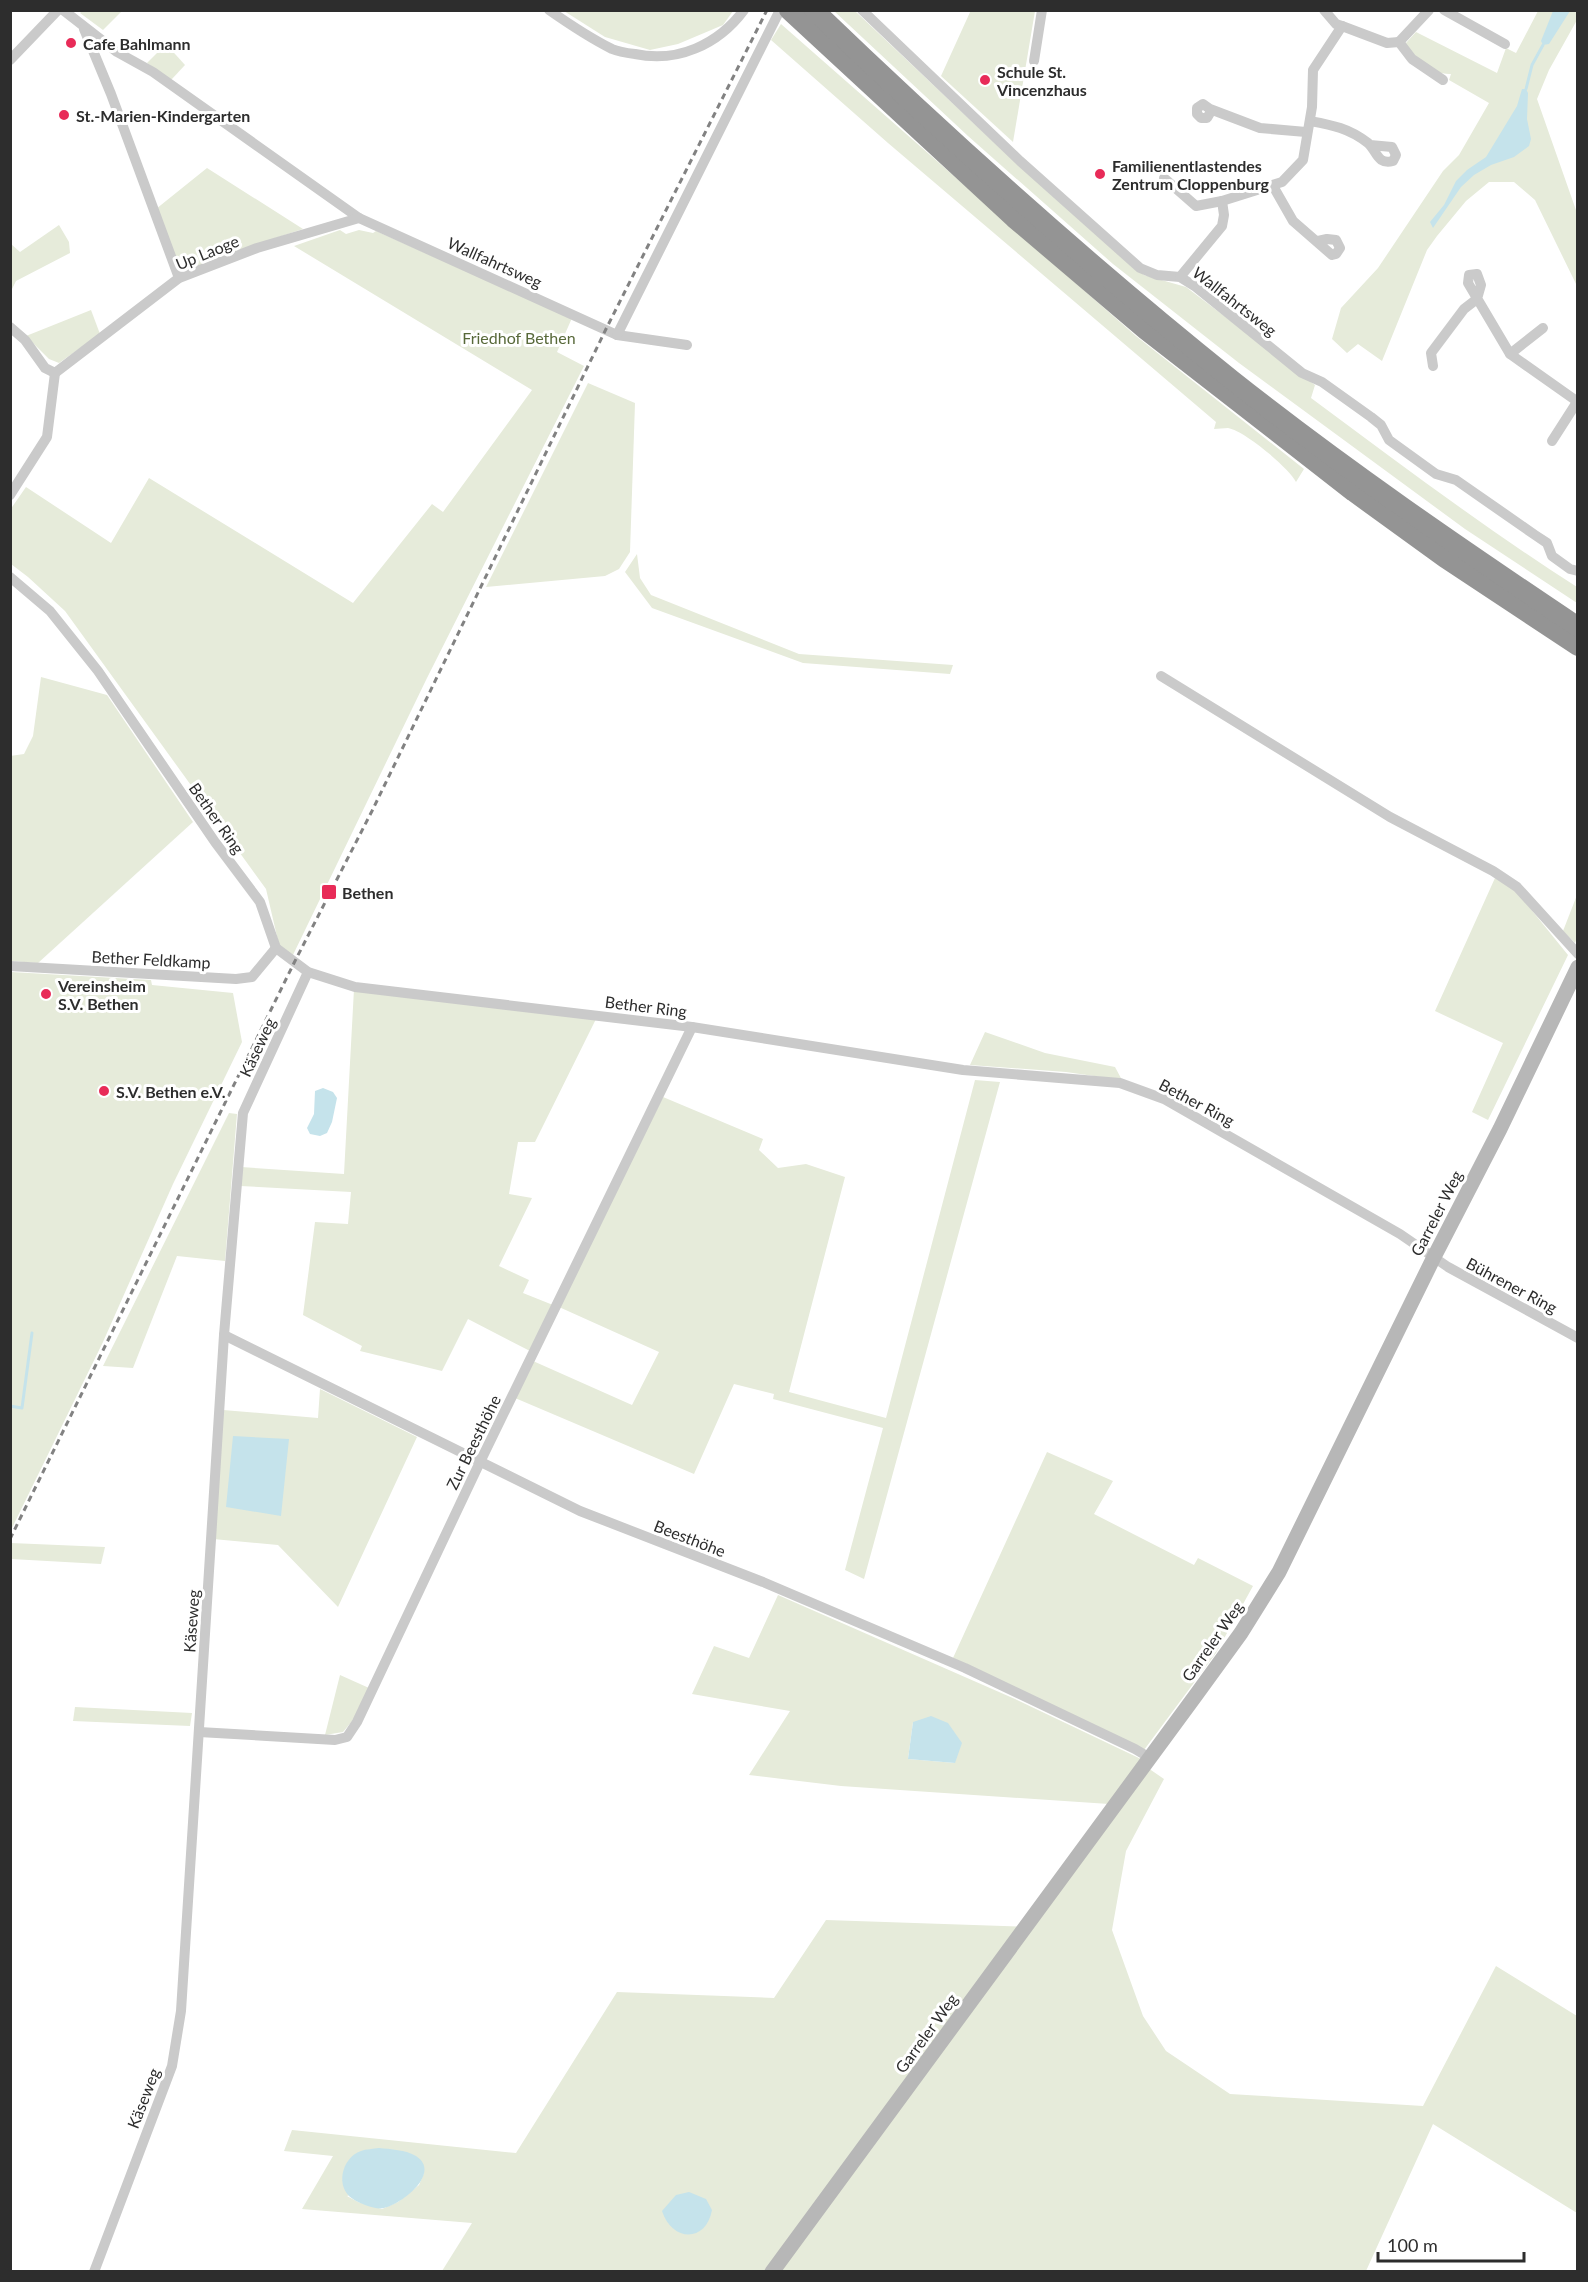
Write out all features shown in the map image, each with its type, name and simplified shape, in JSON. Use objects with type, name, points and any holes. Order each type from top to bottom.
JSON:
[{"type":"highway","points":[[801,14],[907,100],[1026,208],[1199,353],[1315,443],[1451,542],[1578,627]]},
{"type":"highway","points":[[801,14],[1014,218],[1146,330],[1354,492],[1445,558],[1578,646]]},
{"type":"street","points":[[10,60],[58,10]]},
{"type":"street","name":"Wallfahrtsweg","points":[[63,10],[117,52],[153,72],[359,218],[617,334],[687,345]]},
{"type":"street","points":[[549,10],[614,50],[649,57],[668,56],[693,50],[710,42],[731,27],[744,10]]},
{"type":"street","points":[[617,334],[780,10]]},
{"type":"street","name":"Wallfahrtsweg","points":[[862,10],[1020,161],[1140,268],[1157,275],[1180,277],[1302,373],[1332,388],[1371,417],[1381,425],[1389,440],[1436,474],[1456,480],[1547,543],[1552,556],[1570,569],[1578,571]]},
{"type":"street","points":[[1034,61],[1042,10]]},
{"type":"street","points":[[1324,10],[1336,24],[1387,43],[1399,42],[1429,10]]},
{"type":"street","points":[[1444,10],[1505,44]]},
{"type":"street","points":[[1164,178],[1196,206],[1222,201],[1282,182],[1303,160],[1306,132],[1310,121],[1313,70],[1342,26]]},
{"type":"street","points":[[84,28],[179,278]]},
{"type":"street","points":[[1399,42],[1412,59],[1443,80]]},
{"type":"street","points":[[1210,109],[1260,128],[1306,132]]},
{"type":"street","points":[[1310,121],[1344,128],[1370,145]]},
{"type":"street","points":[[1273,186],[1293,221],[1318,241]]},
{"type":"street","points":[[1180,277],[1222,226],[1224,215],[1222,201]]},
{"type":"street","name":"Up Laoge","points":[[55,373],[179,278],[257,248],[359,218]]},
{"type":"street","points":[[1433,366],[1431,353],[1464,309],[1477,299],[1510,354],[1577,402],[1552,441]]},
{"type":"street","points":[[10,327],[25,340],[45,368],[55,373],[47,437],[10,495]]},
{"type":"street","points":[[1510,354],[1543,328]]},
{"type":"street","name":"Bether Ring","points":[[10,577],[50,611],[98,671],[215,843],[260,902],[276,948],[308,972],[356,987],[693,1027],[963,1070],[1120,1083],[1164,1099],[1400,1234],[1434,1257]]},
{"type":"street","points":[[1161,675],[1390,817],[1517,886],[1578,954]]},
{"type":"street","name":"Bether Feldkamp","points":[[10,966],[236,979],[252,977],[276,948]]},
{"type":"street","name":"Garreler Weg","points":[[772,2271],[1241,1633],[1279,1572],[1434,1257],[1500,1129],[1578,967]]},
{"type":"street","name":"Käseweg","points":[[94,2271],[172,2066],[181,2011],[224,1335],[243,1113],[308,972]]},
{"type":"street","name":"Zur Beesthöhe","points":[[199,1732],[335,1740],[347,1737],[357,1722],[480,1462],[693,1027]]},
{"type":"street","name":"Bührener Ring","points":[[1434,1257],[1486,1289],[1578,1338]]},
{"type":"street","name":"Beesthöhe","points":[[224,1335],[580,1511],[763,1582],[965,1668],[1150,1758]]},
{"type":"green space","points":[[83,10],[122,11],[103,30],[80,13]]},
{"type":"green space","name":"Schule St. Vincenzhaus","points":[[971,10],[1035,11],[1013,142],[941,76]]},
{"type":"green space","points":[[564,11],[733,11],[723,25],[678,44],[650,50],[605,37]]},
{"type":"green space","points":[[834,11],[855,11],[1019,166],[1144,275],[1186,287],[1315,385],[1311,398],[1476,519],[1577,587],[1577,603],[1465,529],[1239,363],[1113,264],[968,136]]},
{"type":"green space","points":[[1538,11],[1577,11],[1577,20],[1549,70],[1537,99],[1577,213],[1577,286],[1535,200],[1514,182],[1489,182],[1466,201],[1427,250],[1382,361],[1358,344],[1347,353],[1332,339],[1341,308],[1378,268],[1443,171],[1459,155],[1489,103],[1449,80],[1451,74],[1437,72],[1425,65],[1405,44],[1416,32],[1497,73],[1506,48],[1516,53]]},
{"type":"green space","points":[[781,24],[1136,336],[1304,469],[1296,482],[1276,460],[1245,436],[1228,428],[1214,429],[1216,422],[888,143],[771,40]]},
{"type":"green space","points":[[166,44],[185,65],[171,80],[147,63]]},
{"type":"green space","points":[[207,168],[303,229],[254,245],[181,275],[156,209]]},
{"type":"green space","points":[[59,225],[69,242],[70,253],[16,281],[11,291],[11,244],[20,252]]},
{"type":"green space","name":"Friedhof Bethen","points":[[340,230],[346,234],[359,230],[373,233],[376,231],[572,318],[557,352],[584,366],[427,678],[292,957],[279,945],[266,889],[65,611],[11,564],[10,510],[26,487],[111,543],[149,478],[353,603],[432,504],[443,512],[532,390],[294,246]]},
{"type":"green space","points":[[91,310],[100,334],[59,363],[49,359],[26,336]]},
{"type":"green space","points":[[588,383],[635,403],[630,552],[619,569],[605,576],[486,587]]},
{"type":"green space","points":[[637,554],[640,578],[651,595],[799,654],[953,665],[950,674],[803,663],[652,608],[625,572]]},
{"type":"green space","points":[[41,677],[107,695],[193,822],[38,963],[11,961],[10,756],[24,754],[33,736]]},
{"type":"green space","points":[[1495,878],[1516,891],[1568,955],[1488,1120],[1472,1112],[1503,1043],[1435,1011]]},
{"type":"green space","points":[[1577,895],[1577,937],[1575,943],[1563,931]]},
{"type":"green space","points":[[11,972],[151,980],[152,985],[233,993],[242,1042],[173,1184],[103,1342],[11,1530]]},
{"type":"green space","points":[[354,989],[596,1019],[535,1142],[518,1142],[509,1194],[532,1198],[499,1266],[529,1280],[523,1293],[553,1305],[530,1351],[468,1319],[442,1371],[360,1351],[362,1346],[303,1315],[315,1222],[348,1224],[351,1192],[240,1186],[241,1167],[344,1174]]},
{"type":"green space","points":[[985,1032],[1045,1053],[1115,1067],[1122,1080],[1066,1072],[970,1065]]},
{"type":"green space","points":[[975,1080],[1000,1082],[864,1579],[845,1570],[883,1428],[773,1399],[774,1394],[734,1384],[694,1474],[515,1398],[533,1361],[632,1405],[659,1352],[559,1307],[663,1097],[763,1139],[759,1150],[778,1168],[806,1164],[845,1177],[789,1392],[886,1418]]},
{"type":"green space","points":[[229,1113],[237,1114],[225,1261],[177,1256],[133,1368],[103,1366]]},
{"type":"green space","points":[[320,1389],[417,1437],[338,1607],[278,1545],[213,1539],[223,1410],[318,1418]]},
{"type":"green space","points":[[1047,1452],[1113,1481],[1094,1514],[1194,1565],[1198,1558],[1253,1586],[1216,1653],[1144,1750],[953,1658]]},
{"type":"green space","points":[[11,1543],[105,1547],[101,1564],[11,1559]]},
{"type":"green space","points":[[778,1595],[1015,1699],[1141,1759],[1109,1804],[841,1786],[749,1775],[790,1711],[692,1694],[714,1646],[749,1658]],"holes":[[[913,1722],[955,1763],[908,1759]]]},
{"type":"green space","points":[[340,1675],[369,1688],[353,1720],[343,1732],[325,1735]]},
{"type":"green space","points":[[75,1707],[192,1713],[190,1726],[73,1721]]},
{"type":"green space","points":[[1148,1768],[1164,1779],[1126,1851],[1112,1930],[1143,2016],[1166,2051],[1230,2094],[1423,2106],[1496,1966],[1577,2016],[1577,2213],[1433,2124],[1366,2271],[442,2271],[472,2223],[302,2209],[333,2156],[284,2151],[292,2130],[516,2153],[617,1992],[774,1998],[826,1920],[1032,1927]],"holes":[[[424,2173],[419,2185],[398,2202],[382,2209],[347,2196]]]},
{"type":"water","points":[[1553,11],[1570,11],[1549,44],[1543,45],[1541,41]]},
{"type":"water","points":[[1522,89],[1526,89],[1528,93],[1527,119],[1531,139],[1529,146],[1514,157],[1491,165],[1474,175],[1461,187],[1433,228],[1430,222],[1444,205],[1456,181],[1486,157],[1517,106]]},
{"type":"water","points":[[323,1088],[333,1092],[337,1098],[332,1122],[327,1133],[320,1136],[310,1134],[307,1128],[314,1114],[315,1091]]},
{"type":"water","points":[[233,1436],[289,1439],[281,1516],[226,1507]]},
{"type":"water","points":[[931,1716],[948,1723],[962,1743],[955,1763],[908,1759],[913,1722]]},
{"type":"water","points":[[379,2148],[398,2150],[416,2156],[423,2163],[424,2171],[422,2179],[409,2194],[384,2208],[368,2206],[353,2199],[347,2194],[342,2181],[345,2166],[354,2155],[363,2150]]},
{"type":"water","points":[[689,2192],[706,2199],[712,2210],[709,2221],[703,2228],[696,2233],[689,2234],[673,2229],[662,2211],[676,2195]]},
{"type":"waterway","points":[[1526,89],[1532,65],[1543,45]]},
{"type":"waterway","points":[[10,1406],[22,1408],[32,1333]]},
{"type":"railway","points":[[10,1539],[294,963],[372,811],[606,329],[767,10]]},
{"type":"place","name":"Cafe Bahlmann","points":[[71,43]]},
{"type":"place","name":"Schule St. Vincenzhaus","points":[[985,80]]},
{"type":"place","name":"St.-Marien-Kindergarten","points":[[64,115]]},
{"type":"place","name":"Familienentlastendes Zentrum Cloppenburg","points":[[1100,174]]},
{"type":"place","name":"Bethen","points":[[329,892]]},
{"type":"place","name":"Vereinsheim S.V. Bethen","points":[[46,994]]},
{"type":"place","name":"S.V. Bethen e.V.","points":[[104,1091]]}]
